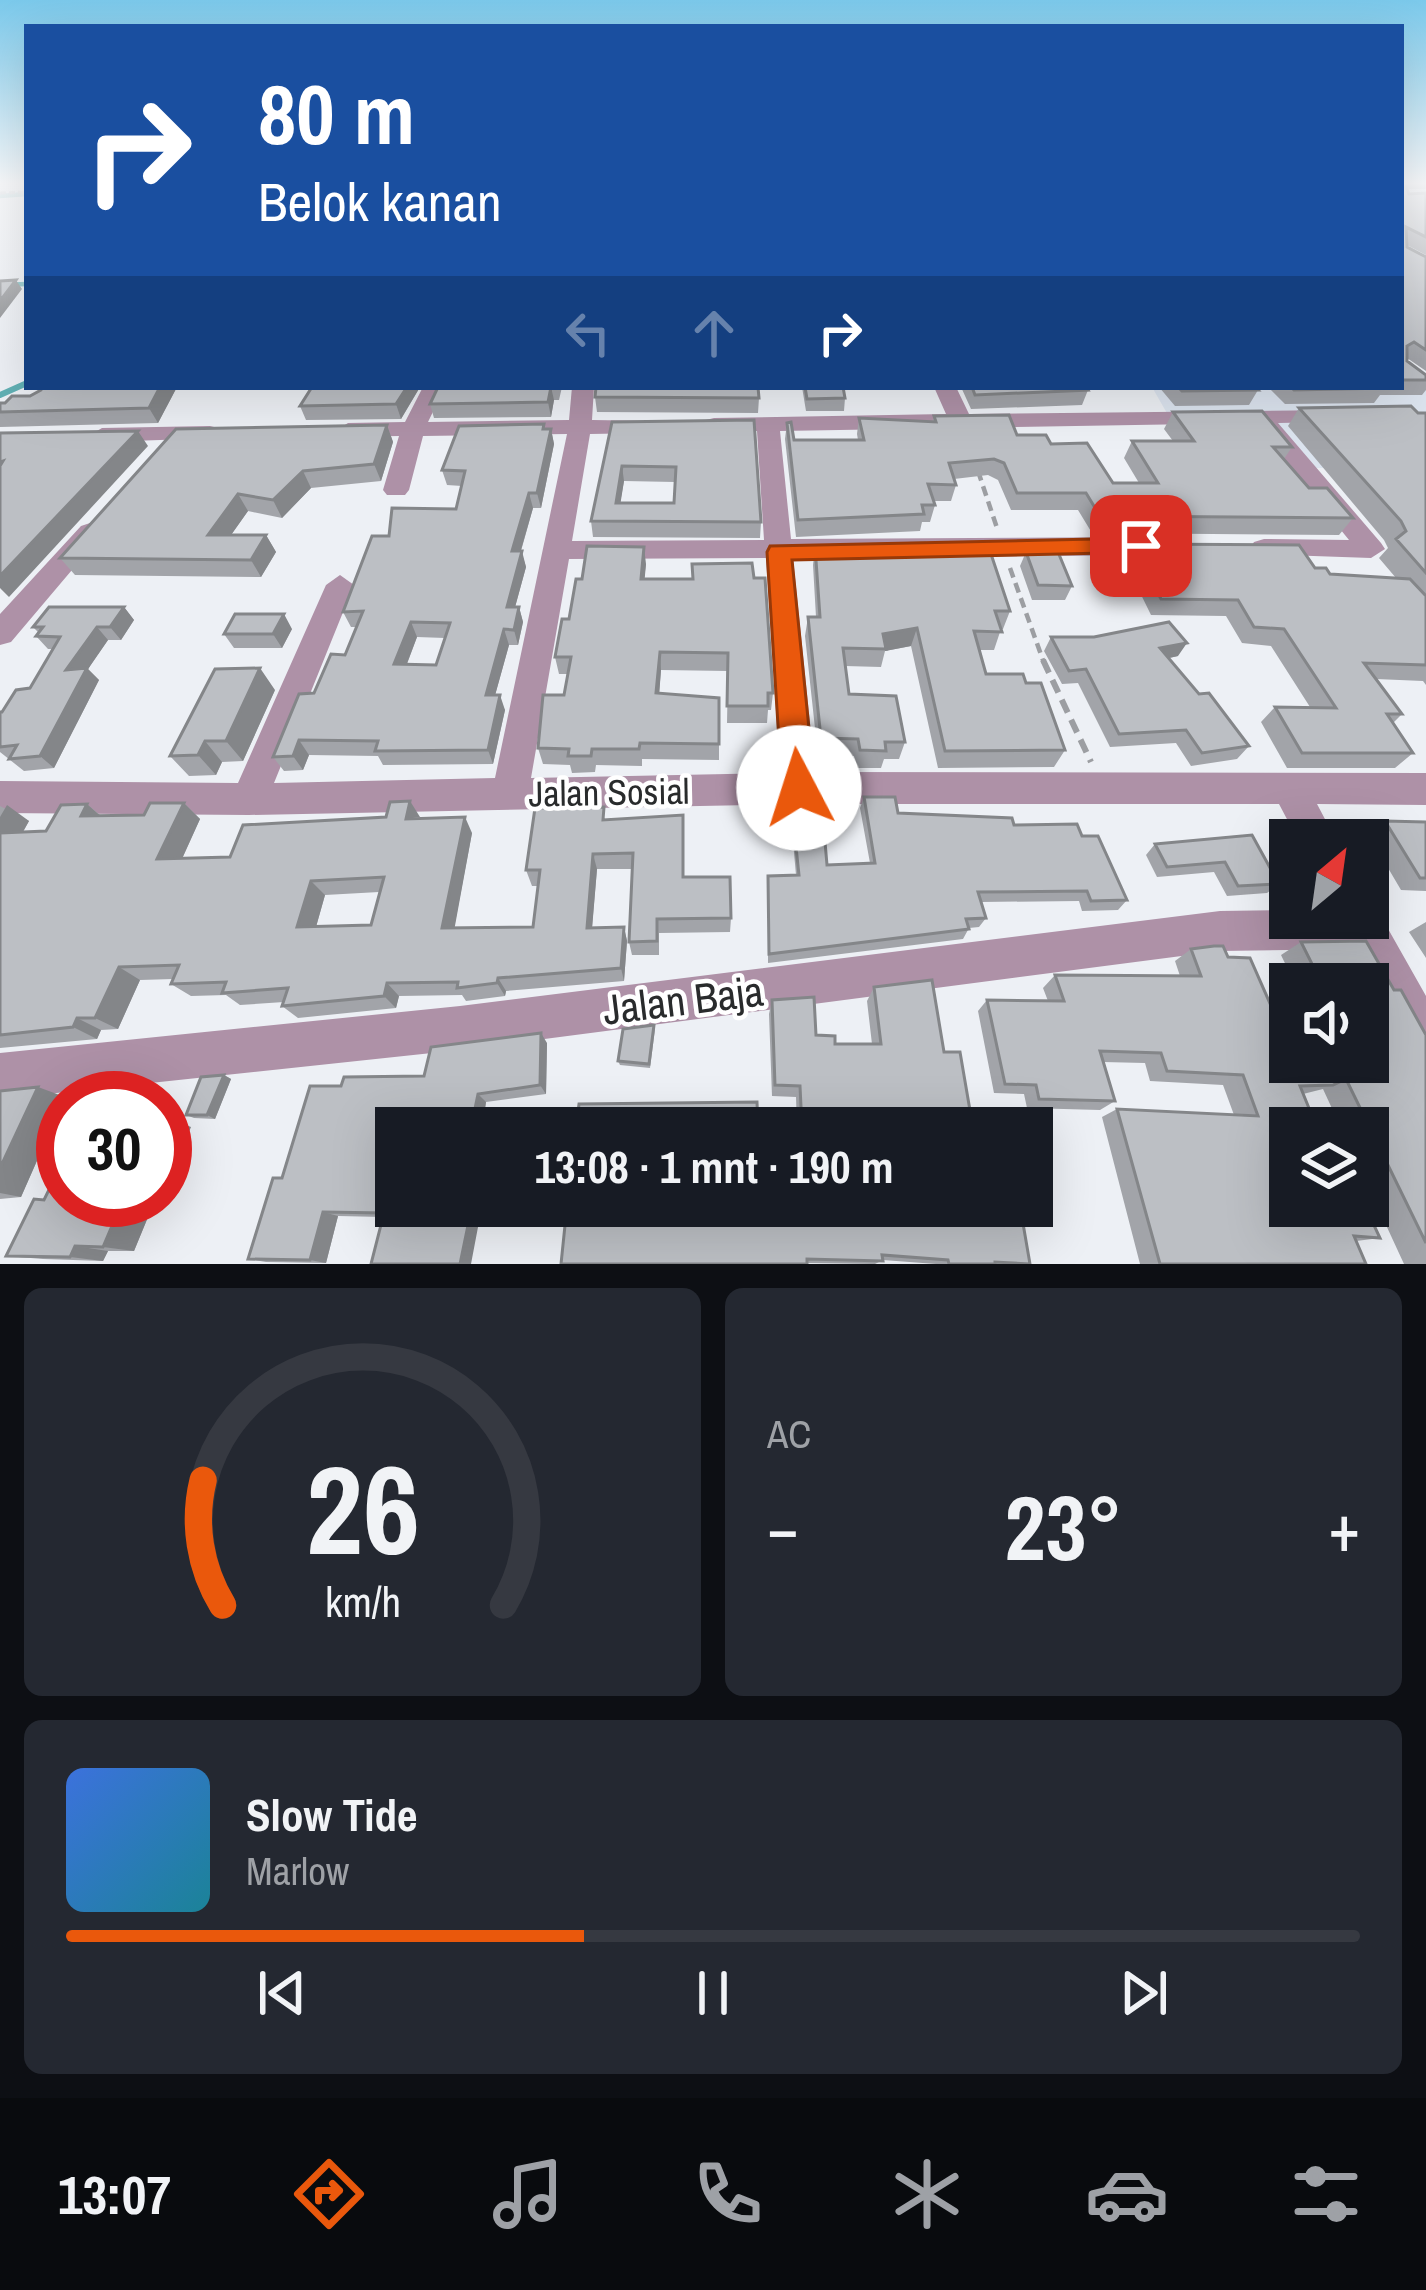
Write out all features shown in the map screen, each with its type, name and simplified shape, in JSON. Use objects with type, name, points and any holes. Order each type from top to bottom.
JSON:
[{"type":"street","points":[[396,490],[413,429],[432,390]]},
{"type":"street","points":[[510,794],[580,427],[583,390]]},
{"type":"street","points":[[947,390],[960,420]]},
{"type":"street","points":[[1233,547],[1371,549],[1252,390]]},
{"type":"street","points":[[319,431],[1362,414]]},
{"type":"street","points":[[768,424],[799,788]]},
{"type":"street","points":[[67,435],[225,432]]},
{"type":"street","points":[[148,466],[178,433]]},
{"type":"street","points":[[0,634],[104,517]]},
{"type":"street","points":[[556,550],[1187,547]]},
{"type":"street","points":[[249,799],[340,585]]},
{"type":"street","name":"Jalan Sosial","points":[[0,797],[249,799],[799,788],[1426,789]]},
{"type":"street","points":[[1289,788],[1306,819]]},
{"type":"street","name":"Jalan Baja","points":[[0,1076],[460,1028],[1269,929]]},
{"type":"street","points":[[1371,939],[1426,1039]]},
{"type":"path","points":[[960,420],[1036,646],[1106,790]]},
{"type":"shaded area","points":[[1426,382],[1426,468],[1312,468],[1168,415],[1154,390],[1404,390]]},
{"type":"building","points":[[1404,241],[1426,257],[1426,350],[1414,342],[1407,346],[1407,361],[1426,380],[1404,380]]},
{"type":"building","points":[[16,280],[0,301],[0,281]]},
{"type":"building","points":[[41,390],[158,390],[149,408],[0,412],[0,403],[12,396],[30,396]]},
{"type":"building","points":[[310,390],[405,390],[396,404],[300,406]]},
{"type":"building","points":[[437,390],[550,390],[548,402],[430,404]]},
{"type":"building","points":[[596,390],[758,390],[759,398],[595,397]]},
{"type":"building","points":[[806,390],[844,390],[845,398],[807,399]]},
{"type":"building","points":[[973,390],[1088,390],[975,395]]},
{"type":"building","points":[[1411,406],[1426,413],[1426,573],[1396,539],[1406,531],[1401,521],[1299,408]]},
{"type":"building","points":[[1262,411],[1292,447],[1273,447],[1309,488],[1327,488],[1353,518],[1100,516],[1086,493],[1017,493],[1004,463],[994,459],[949,463],[956,485],[928,484],[935,505],[922,505],[924,514],[798,520],[787,423],[791,422],[794,440],[864,440],[859,418],[936,422],[934,416],[1009,415],[1017,435],[1046,435],[1051,444],[1087,443],[1113,483],[1158,483],[1132,441],[1194,441],[1173,412]]},
{"type":"building","points":[[754,420],[761,522],[591,521],[612,422]],"holes":[[[622,466],[676,467],[674,503],[616,503]]]},
{"type":"building","points":[[544,424],[543,429],[551,429],[537,493],[529,493],[512,551],[522,551],[507,607],[519,607],[514,630],[504,629],[486,695],[500,695],[488,750],[375,751],[378,741],[299,740],[293,756],[273,757],[299,694],[314,693],[331,654],[345,655],[363,611],[343,612],[372,536],[389,536],[392,508],[456,509],[465,471],[442,470],[459,426]],"holes":[[[411,622],[450,623],[436,665],[394,664]]]},
{"type":"building","points":[[387,425],[374,464],[303,471],[273,500],[238,494],[208,535],[266,535],[251,560],[60,558],[176,429]]},
{"type":"building","points":[[138,431],[0,576],[0,433]]},
{"type":"building","points":[[925,543],[935,551],[990,551],[1010,611],[995,611],[1002,632],[974,631],[986,674],[1023,674],[1026,683],[1041,683],[1065,750],[945,751],[917,628],[883,634],[886,649],[843,648],[849,694],[896,696],[905,742],[885,742],[886,751],[860,750],[858,739],[821,738],[808,617],[820,617],[815,546]]},
{"type":"building","points":[[1133,544],[1299,545],[1315,568],[1326,568],[1330,574],[1410,579],[1426,596],[1426,665],[1364,663],[1402,714],[1387,714],[1413,753],[1302,753],[1275,707],[1336,708],[1284,629],[1254,627],[1238,600],[1161,599]]},
{"type":"building","points":[[587,546],[644,547],[641,579],[693,579],[692,564],[752,563],[754,578],[765,578],[773,693],[768,693],[768,706],[727,706],[728,653],[660,652],[656,693],[719,698],[719,744],[640,743],[639,749],[592,749],[591,756],[568,756],[569,749],[538,748],[543,695],[564,695],[571,657],[555,657],[562,619],[569,619],[576,579],[582,579]]},
{"type":"building","points":[[1026,552],[1058,552],[1072,586],[1038,585]]},
{"type":"building","points":[[49,607],[124,607],[110,627],[97,627],[66,670],[87,668],[40,756],[9,759],[17,745],[0,747],[0,712],[16,690],[30,688],[60,637],[36,636],[43,627],[33,627]]},
{"type":"building","points":[[235,614],[284,614],[273,634],[224,634]]},
{"type":"building","points":[[1169,622],[1187,643],[1160,648],[1199,694],[1209,693],[1249,746],[1202,753],[1186,730],[1119,734],[1086,669],[1069,671],[1051,637],[1094,637]]},
{"type":"building","points":[[260,668],[226,741],[205,741],[198,755],[170,756],[215,669]]},
{"type":"building","points":[[864,797],[895,797],[898,813],[1012,818],[1014,825],[1077,824],[1082,836],[1098,836],[1127,900],[1091,901],[1087,891],[978,892],[986,918],[966,919],[969,929],[769,954],[768,876],[799,875],[793,819],[823,819],[827,865],[875,863]]},
{"type":"building","points":[[410,801],[406,819],[465,817],[442,928],[533,927],[540,870],[526,870],[535,808],[604,807],[603,820],[683,815],[683,877],[730,877],[731,918],[657,919],[657,941],[629,942],[633,853],[593,854],[587,928],[624,927],[621,968],[498,978],[497,983],[457,988],[458,982],[387,983],[384,996],[282,1006],[288,988],[222,993],[226,982],[171,984],[179,965],[119,967],[95,1018],[77,1018],[73,1027],[0,1035],[0,833],[46,831],[61,805],[87,804],[81,816],[144,815],[150,803],[184,803],[157,859],[230,857],[243,825],[386,817],[390,802]],"holes":[[[384,877],[371,925],[297,927],[311,881]]]},
{"type":"building","points":[[1389,821],[1426,822],[1426,878],[1420,878]]},
{"type":"building","points":[[1252,835],[1269,866],[1269,884],[1238,886],[1225,862],[1167,867],[1155,844]]},
{"type":"building","points":[[1366,941],[1379,963],[1312,963],[1301,942]]},
{"type":"building","points":[[1223,946],[1228,957],[1250,958],[1269,1001],[1269,1083],[1337,1083],[1300,1086],[1308,1107],[1269,1107],[1269,1227],[1375,1227],[1380,1238],[1354,1236],[1366,1264],[1160,1264],[1117,1109],[1258,1116],[1243,1075],[1167,1071],[1161,1053],[1100,1051],[1115,1101],[1039,1099],[1036,1085],[1005,1084],[987,1000],[1064,1001],[1055,975],[1201,976],[1191,949]]},
{"type":"building","points":[[932,980],[944,1052],[960,1052],[969,1107],[801,1107],[800,1086],[775,1085],[772,1000],[814,997],[816,1035],[835,1036],[835,1044],[881,1044],[874,987]]},
{"type":"building","points":[[1389,981],[1394,990],[1401,990],[1426,1035],[1426,1243],[1389,1167],[1389,1107],[1360,1107],[1348,1083],[1389,1083]]},
{"type":"building","points":[[654,1025],[649,1064],[618,1061],[623,1029]]},
{"type":"building","points":[[541,1033],[540,1085],[478,1094],[475,1107],[375,1107],[375,1213],[323,1212],[310,1260],[248,1259],[273,1178],[282,1178],[310,1086],[341,1086],[344,1077],[424,1076],[431,1047]]},
{"type":"building","points":[[224,1075],[207,1115],[192,1115],[192,1100],[201,1077]]},
{"type":"building","points":[[36,1087],[0,1168],[0,1091]]},
{"type":"building","points":[[757,1102],[757,1107],[579,1107]]},
{"type":"building","points":[[34,1199],[36,1227],[112,1227],[103,1247],[75,1246],[70,1257],[6,1256]]},
{"type":"building","points":[[380,1227],[468,1227],[460,1264],[371,1264]]},
{"type":"building","points":[[565,1227],[1024,1227],[1030,1264],[949,1264],[948,1260],[882,1255],[883,1261],[807,1259],[807,1264],[561,1264]]},
{"type":"waterway","points":[[0,285],[24,284]]},
{"type":"waterway","points":[[0,395],[24,384]]},
{"type":"route","points":[[799,788],[779,552],[1141,546]]}]
